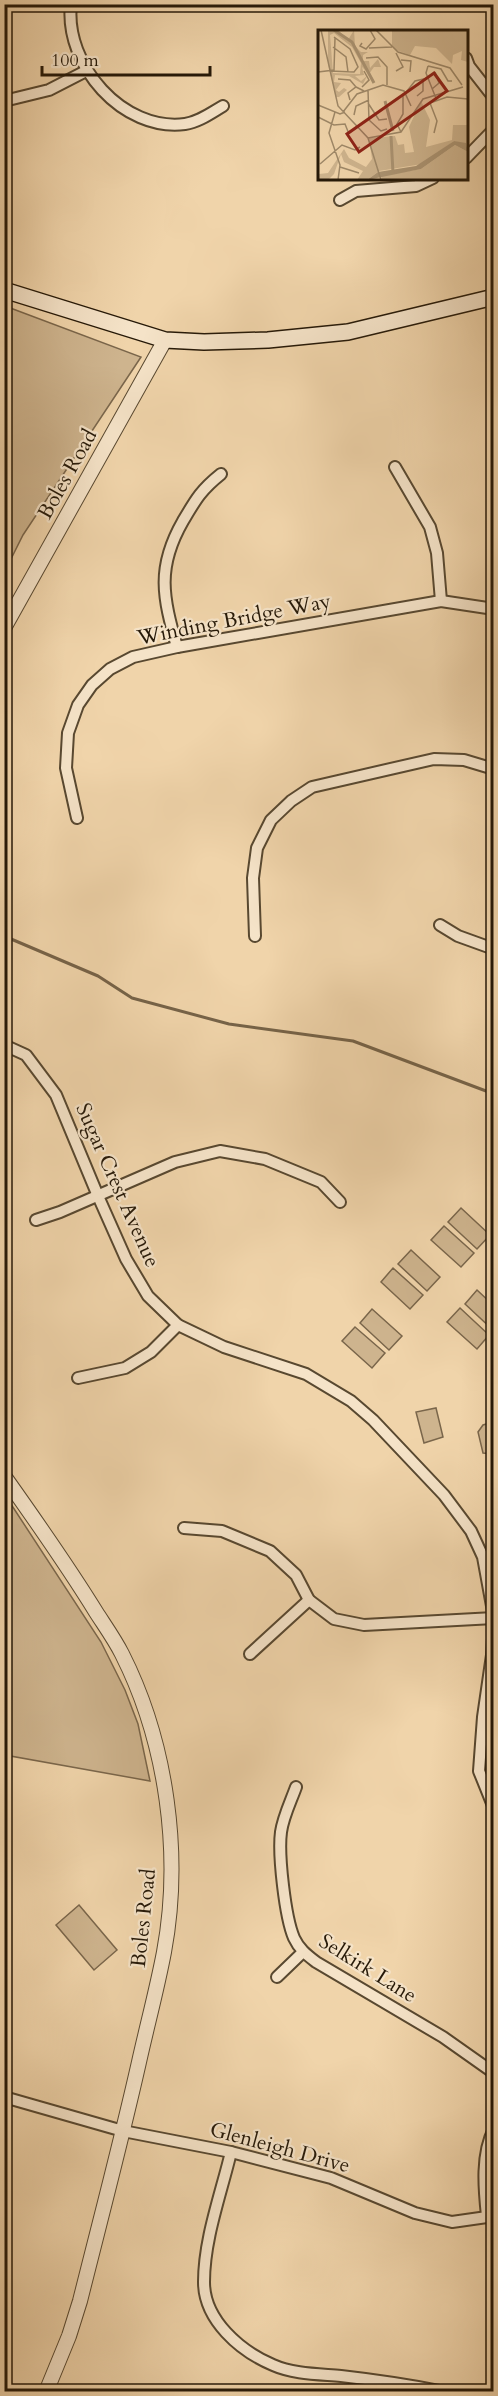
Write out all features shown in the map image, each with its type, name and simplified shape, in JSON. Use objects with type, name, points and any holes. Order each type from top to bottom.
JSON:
[{"type":"main road","points":[[4,290],[165,339],[204,342],[268,340],[348,332],[494,297]]},
{"type":"street","points":[[71,4],[69,17],[72,36],[86,71],[122,107],[154,121],[187,124],[223,106]]},
{"type":"street","points":[[468,63],[494,98]]},
{"type":"street","points":[[4,100],[49,90],[86,71]]},
{"type":"street","points":[[468,156],[494,129]]},
{"type":"street","points":[[340,200],[356,191],[416,186],[429,180]]},
{"type":"street","name":"Boles Road","points":[[4,628],[165,339]]},
{"type":"street","points":[[395,466],[430,528],[437,553],[441,601]]},
{"type":"street","points":[[177,647],[168,614],[164,569],[171,542],[201,490],[221,474]]},
{"type":"street","name":"Winding Bridge Way","points":[[76,818],[66,768],[68,733],[78,705],[92,685],[110,669],[133,657],[177,647],[441,601],[494,609]]},
{"type":"street","points":[[255,936],[253,878],[257,848],[271,820],[291,801],[312,787],[434,759],[464,760],[494,768]]},
{"type":"street","points":[[440,925],[458,936],[494,950]]},
{"type":"street","name":"Sugar Crest Avenue","points":[[4,1046],[26,1055],[56,1095],[126,1259],[148,1296],[178,1325],[224,1347],[306,1374],[351,1401],[373,1420],[444,1495],[471,1532],[483,1557],[494,1618]]},
{"type":"street","points":[[36,1220],[175,1162],[220,1151],[265,1159],[321,1182],[340,1202]]},
{"type":"street","points":[[78,1377],[125,1368],[151,1352],[178,1325]]},
{"type":"street","name":"Boles Road","points":[[4,1476],[67,1565],[122,1654],[156,1748],[166,1798],[170,1868],[170,1899],[164,1950],[123,2131],[80,2301],[69,2336],[46,2391]]},
{"type":"street","points":[[184,1528],[222,1531],[270,1551],[296,1575],[309,1599],[334,1619],[364,1625],[494,1618]]},
{"type":"street","points":[[250,1654],[309,1599]]},
{"type":"street","points":[[494,1623],[479,1771],[494,1808]]},
{"type":"street","name":"Selkirk Lane","points":[[296,1787],[281,1831],[282,1872],[286,1910],[294,1938],[303,1952],[316,1962],[443,2037],[494,2073]]},
{"type":"street","points":[[278,1977],[303,1952]]},
{"type":"street","name":"Glenleigh Drive","points":[[4,2097],[123,2131],[231,2152],[332,2178],[415,2212],[452,2222],[490,2216]]},
{"type":"street","points":[[490,2216],[484,2180],[490,2136],[494,2129]]},
{"type":"street","points":[[231,2152],[210,2239],[204,2282],[207,2305],[213,2319],[242,2346],[274,2366],[308,2373],[402,2383],[445,2391]]},
{"type":"shaded area","points":[[5,306],[141,357],[23,535],[5,571]]},
{"type":"shaded area","points":[[461,1208],[490,1235],[477,1249],[448,1222]]},
{"type":"shaded area","points":[[444,1226],[474,1253],[461,1267],[431,1240]]},
{"type":"shaded area","points":[[411,1250],[440,1277],[427,1291],[398,1264]]},
{"type":"shaded area","points":[[393,1268],[423,1295],[410,1309],[381,1282]]},
{"type":"shaded area","points":[[477,1290],[493,1305],[493,1330],[465,1304]]},
{"type":"shaded area","points":[[460,1308],[489,1335],[477,1349],[447,1322]]},
{"type":"shaded area","points":[[372,1309],[402,1336],[389,1350],[360,1323]]},
{"type":"shaded area","points":[[355,1327],[385,1353],[372,1368],[342,1341]]},
{"type":"shaded area","points":[[436,1408],[443,1437],[424,1443],[416,1412]]},
{"type":"shaded area","points":[[493,1422],[493,1454],[483,1453],[478,1432],[483,1425]]},
{"type":"shaded area","points":[[5,1495],[101,1642],[125,1690],[138,1724],[150,1781],[5,1755]]},
{"type":"shaded area","points":[[79,1905],[117,1950],[94,1970],[56,1925]]},
{"type":"waterway","points":[[4,936],[98,976],[132,998],[229,1024],[353,1041],[494,1094]]}]
